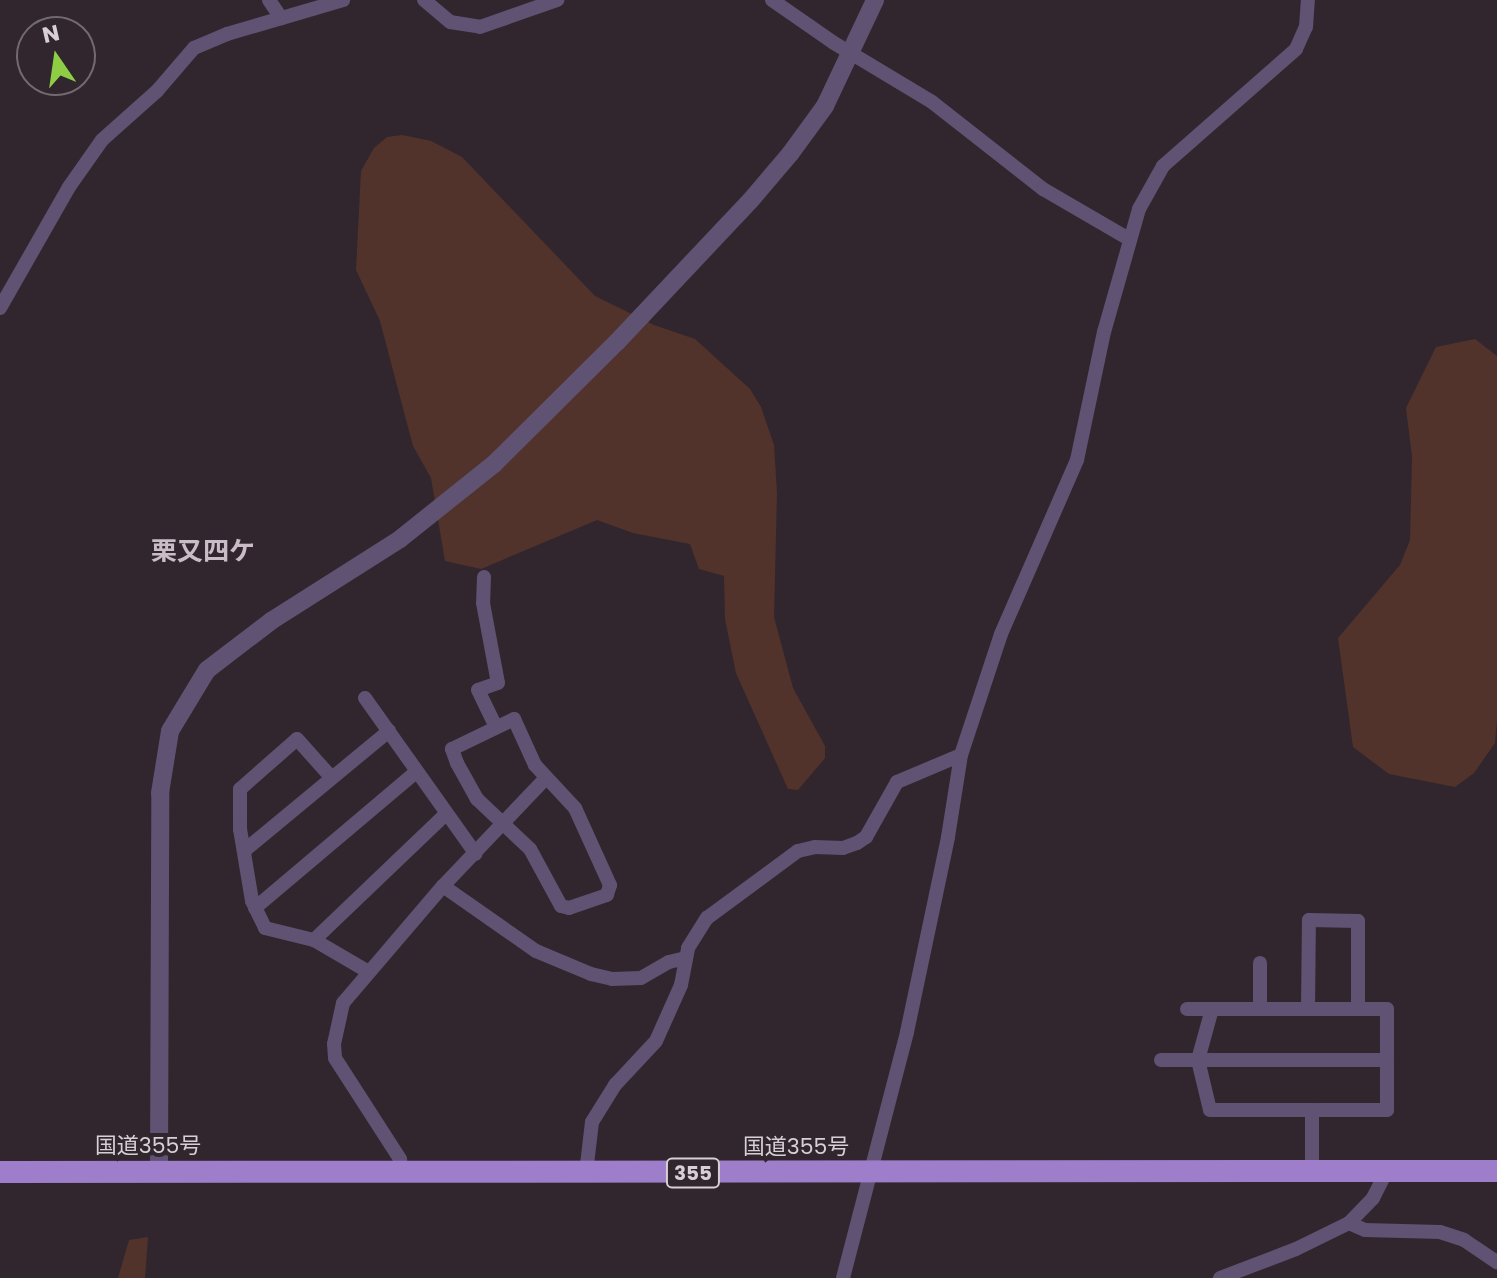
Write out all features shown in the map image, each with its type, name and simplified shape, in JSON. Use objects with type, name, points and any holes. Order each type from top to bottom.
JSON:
[{"type":"highway","name":"国道355号","points":[[0,1172],[1385,1174],[1496,1168]]},
{"type":"street","points":[[269,0],[281,18]]},
{"type":"street","points":[[0,308],[69,187],[102,140],[157,91],[194,48],[343,0]]},
{"type":"street","points":[[424,0],[450,22],[480,27],[557,0]]},
{"type":"street","points":[[772,0],[852,54],[932,102],[1043,189],[1129,239]]},
{"type":"street","points":[[159,1171],[160,793],[170,731],[207,670],[271,621],[400,539],[494,464],[617,342],[750,201],[825,106],[875,0]]},
{"type":"street","points":[[843,1278],[907,1032],[948,837],[961,755],[1001,634],[1077,460],[1104,332],[1139,209],[1163,166],[1296,49],[1306,27],[1308,0]]},
{"type":"street","points":[[484,577],[483,603],[498,683],[478,690],[496,727]]},
{"type":"street","points":[[365,698],[476,854]]},
{"type":"street","points":[[514,719],[529,756],[546,778],[575,808],[610,885],[609,892],[569,908],[561,906],[530,849],[477,799],[452,749],[514,719]]},
{"type":"street","points":[[245,850],[389,731]]},
{"type":"street","points":[[331,777],[297,739],[240,789],[245,850],[255,908],[265,928],[314,940],[367,971]]},
{"type":"street","points":[[586,1173],[592,1122],[615,1085],[656,1041],[681,985],[693,938],[707,918],[798,851],[815,847],[843,848],[857,843],[866,837],[897,782],[961,755]]},
{"type":"street","points":[[255,908],[416,772]]},
{"type":"street","points":[[402,1172],[400,1159],[335,1058],[335,1032],[343,1003],[367,971],[443,886],[546,778]]},
{"type":"street","points":[[314,940],[446,814]]},
{"type":"street","points":[[443,886],[536,951],[591,974],[612,979],[641,978],[669,962],[686,958]]},
{"type":"street","points":[[1308,1009],[1309,920],[1358,921],[1358,1009]]},
{"type":"street","points":[[1260,963],[1260,1009]]},
{"type":"street","points":[[1187,1009],[1212,1009],[1260,1009],[1308,1009],[1358,1009],[1387,1009],[1387,1110],[1210,1110],[1198,1060],[1212,1009]]},
{"type":"street","points":[[1161,1060],[1387,1060]]},
{"type":"street","points":[[1312,1110],[1312,1174]]},
{"type":"street","points":[[1220,1278],[1349,1223],[1373,1198],[1385,1174]]},
{"type":"street","points":[[1349,1223],[1365,1230],[1440,1232],[1464,1240],[1497,1262]]},
{"type":"street","points":[[1261,1263],[1266,1278]]},
{"type":"shaded area","points":[[402,135],[431,141],[462,157],[595,296],[654,325],[695,339],[750,389],[761,407],[774,445],[777,493],[774,617],[793,688],[825,746],[825,758],[798,790],[788,789],[736,673],[725,619],[724,576],[699,569],[690,544],[633,533],[597,520],[481,569],[445,561],[431,478],[413,446],[380,321],[356,270],[361,171],[374,148],[387,137]]},
{"type":"shaded area","points":[[1475,339],[1497,356],[1497,720],[1495,743],[1474,773],[1455,787],[1389,774],[1353,747],[1338,638],[1400,565],[1410,540],[1412,457],[1406,408],[1436,347]]},
{"type":"shaded area","points":[[148,1237],[145,1278],[118,1278],[129,1240]]},
{"type":"district","name":"栗又四ケ","points":[[203,552]]}]
